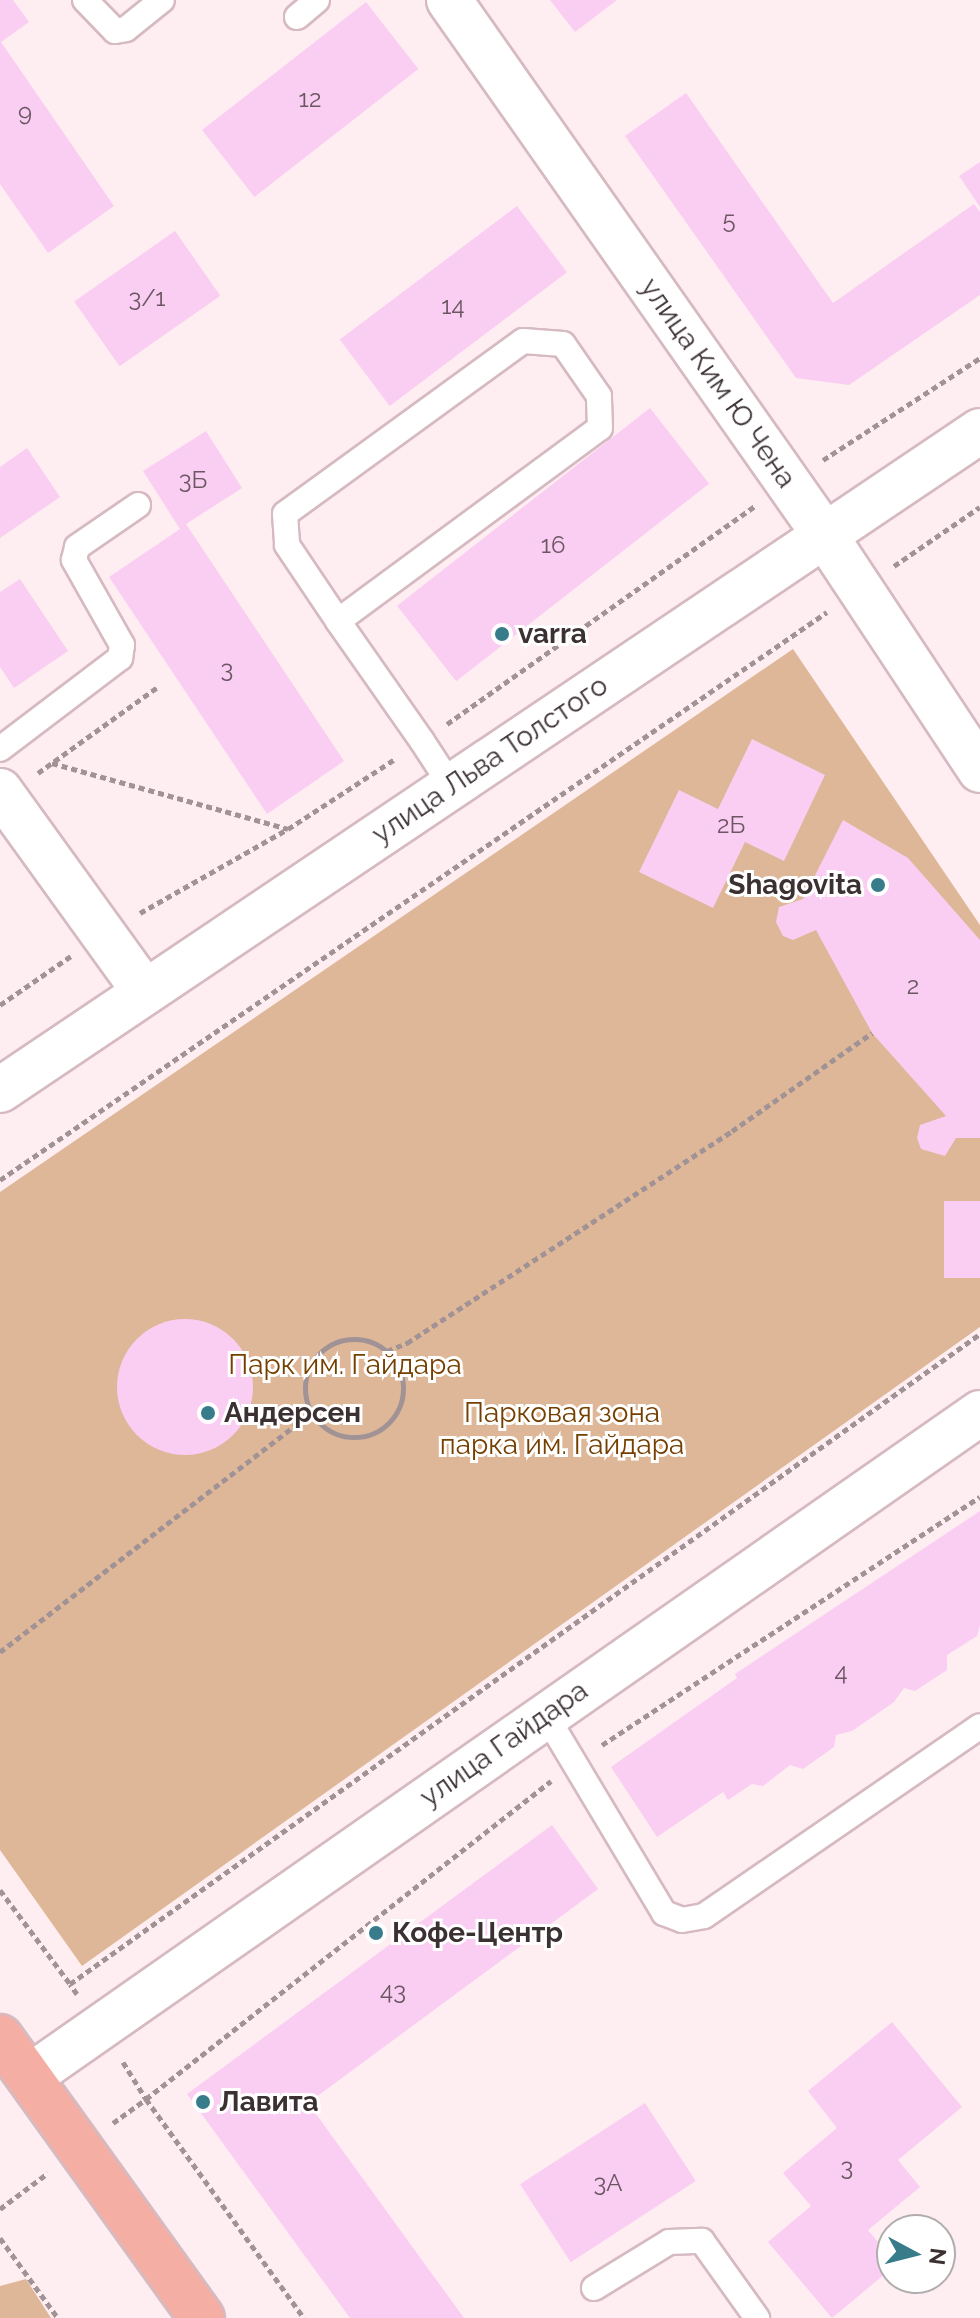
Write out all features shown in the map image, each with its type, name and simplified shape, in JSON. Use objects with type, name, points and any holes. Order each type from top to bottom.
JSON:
[{"type":"main road","points":[[0,2037],[202,2318]]},
{"type":"street","name":"улица Ким Ю Чена","points":[[449,0],[824,534],[980,770]]},
{"type":"street","name":"улица Льва Толстого","points":[[0,1090],[980,431]]},
{"type":"street","points":[[2,794],[145,992]]},
{"type":"street","name":"улица Гайдара","points":[[29,2077],[980,1413]]},
{"type":"lane","points":[[85,0],[115,31],[126,29],[159,1]]},
{"type":"lane","points":[[297,17],[317,0]]},
{"type":"lane","points":[[338,621],[600,428],[599,396],[563,344],[523,341],[285,514],[287,545],[338,621],[422,741],[452,787]]},
{"type":"lane","points":[[0,749],[120,658],[122,645],[74,560],[77,547],[138,505]]},
{"type":"lane","points":[[545,1714],[664,1913],[682,1920],[704,1916],[980,1726]]},
{"type":"lane","points":[[594,2288],[669,2242],[702,2241],[757,2318]]},
{"type":"path","points":[[0,1005],[102,934],[288,829],[422,741],[788,483],[980,358]]},
{"type":"path","points":[[0,1180],[980,507]]},
{"type":"path","points":[[2,794],[52,763],[159,686]]},
{"type":"path","points":[[52,763],[288,829]]},
{"type":"path","points":[[387,1351],[407,1343],[732,1131],[872,1033]]},
{"type":"path","points":[[70,1984],[980,1334]]},
{"type":"path","points":[[358,1338],[387,1351],[401,1372],[401,1404],[386,1425],[364,1437],[331,1433],[310,1414],[303,1383],[324,1346],[358,1338]]},
{"type":"path","points":[[0,1652],[310,1414]]},
{"type":"path","points":[[0,1890],[70,1984],[146,2099]]},
{"type":"path","points":[[0,2238],[58,2318]]},
{"type":"green space","name":"Парк им. Гайдара","points":[[793,649],[980,925],[980,1327],[82,1966],[0,1850],[0,1192]]},
{"type":"green space","points":[[26,2279],[51,2318],[0,2318],[0,2286]]},
{"type":"building","points":[[0,0],[13,0],[29,22],[1,42],[114,206],[48,253],[0,184]]},
{"type":"building","points":[[550,0],[617,0],[575,32]]},
{"type":"building","points":[[366,2],[418,69],[254,197],[202,130]]},
{"type":"building","points":[[686,93],[833,303],[974,204],[980,212],[980,295],[849,385],[796,378],[625,136]]},
{"type":"building","points":[[980,162],[980,207],[959,176]]},
{"type":"building","points":[[517,206],[567,272],[390,406],[340,340]]},
{"type":"building","points":[[175,231],[220,296],[120,366],[74,302]]},
{"type":"building","points":[[650,408],[709,484],[456,681],[397,606]]},
{"type":"building","points":[[206,431],[242,488],[186,524],[344,761],[267,814],[109,577],[180,529],[143,471]]},
{"type":"building","points":[[27,448],[60,497],[0,538],[0,467]]},
{"type":"building","points":[[20,579],[68,651],[14,688],[0,667],[0,592]]},
{"type":"building","points":[[752,739],[825,775],[784,861],[745,842],[713,908],[639,872],[679,790],[718,809]]},
{"type":"building","points":[[843,820],[908,858],[980,940],[980,1138],[956,1138],[945,1156],[921,1149],[917,1138],[920,1125],[946,1116],[872,1033],[816,930],[793,940],[783,936],[776,922],[779,907],[803,899]]},
{"type":"building","points":[[944,1201],[980,1201],[980,1278],[944,1278]]},
{"type":"building","points":[[185,1319],[211,1324],[233,1339],[248,1361],[253,1387],[248,1413],[233,1435],[211,1450],[185,1455],[159,1450],[137,1435],[122,1413],[117,1387],[122,1361],[137,1339],[159,1324]]},
{"type":"building","points":[[980,1511],[980,1625],[977,1636],[947,1655],[947,1670],[915,1691],[904,1688],[894,1702],[852,1731],[836,1735],[834,1747],[803,1769],[790,1765],[763,1786],[752,1784],[728,1800],[723,1792],[657,1837],[611,1767],[737,1678],[735,1674]]},
{"type":"building","points":[[552,1825],[598,1889],[308,2103],[464,2318],[350,2318],[187,2094]]},
{"type":"building","points":[[892,2022],[962,2107],[898,2160],[920,2187],[887,2214],[876,2214],[876,2223],[868,2230],[876,2240],[876,2281],[832,2318],[768,2242],[811,2206],[783,2173],[837,2128],[808,2091]]},
{"type":"building","points":[[645,2103],[696,2181],[571,2262],[520,2184]]},
{"type":"place","name":"varra","points":[[502,634]]},
{"type":"place","name":"Shagovita","points":[[878,885]]},
{"type":"place","name":"Андерсен","points":[[208,1413]]},
{"type":"place","name":"Кофе-Центр","points":[[376,1933]]},
{"type":"place","name":"Лавита","points":[[203,2102]]},
{"type":"park label","name":"Парковая зона парка им. Гайдара","points":[[562,1429]]}]
